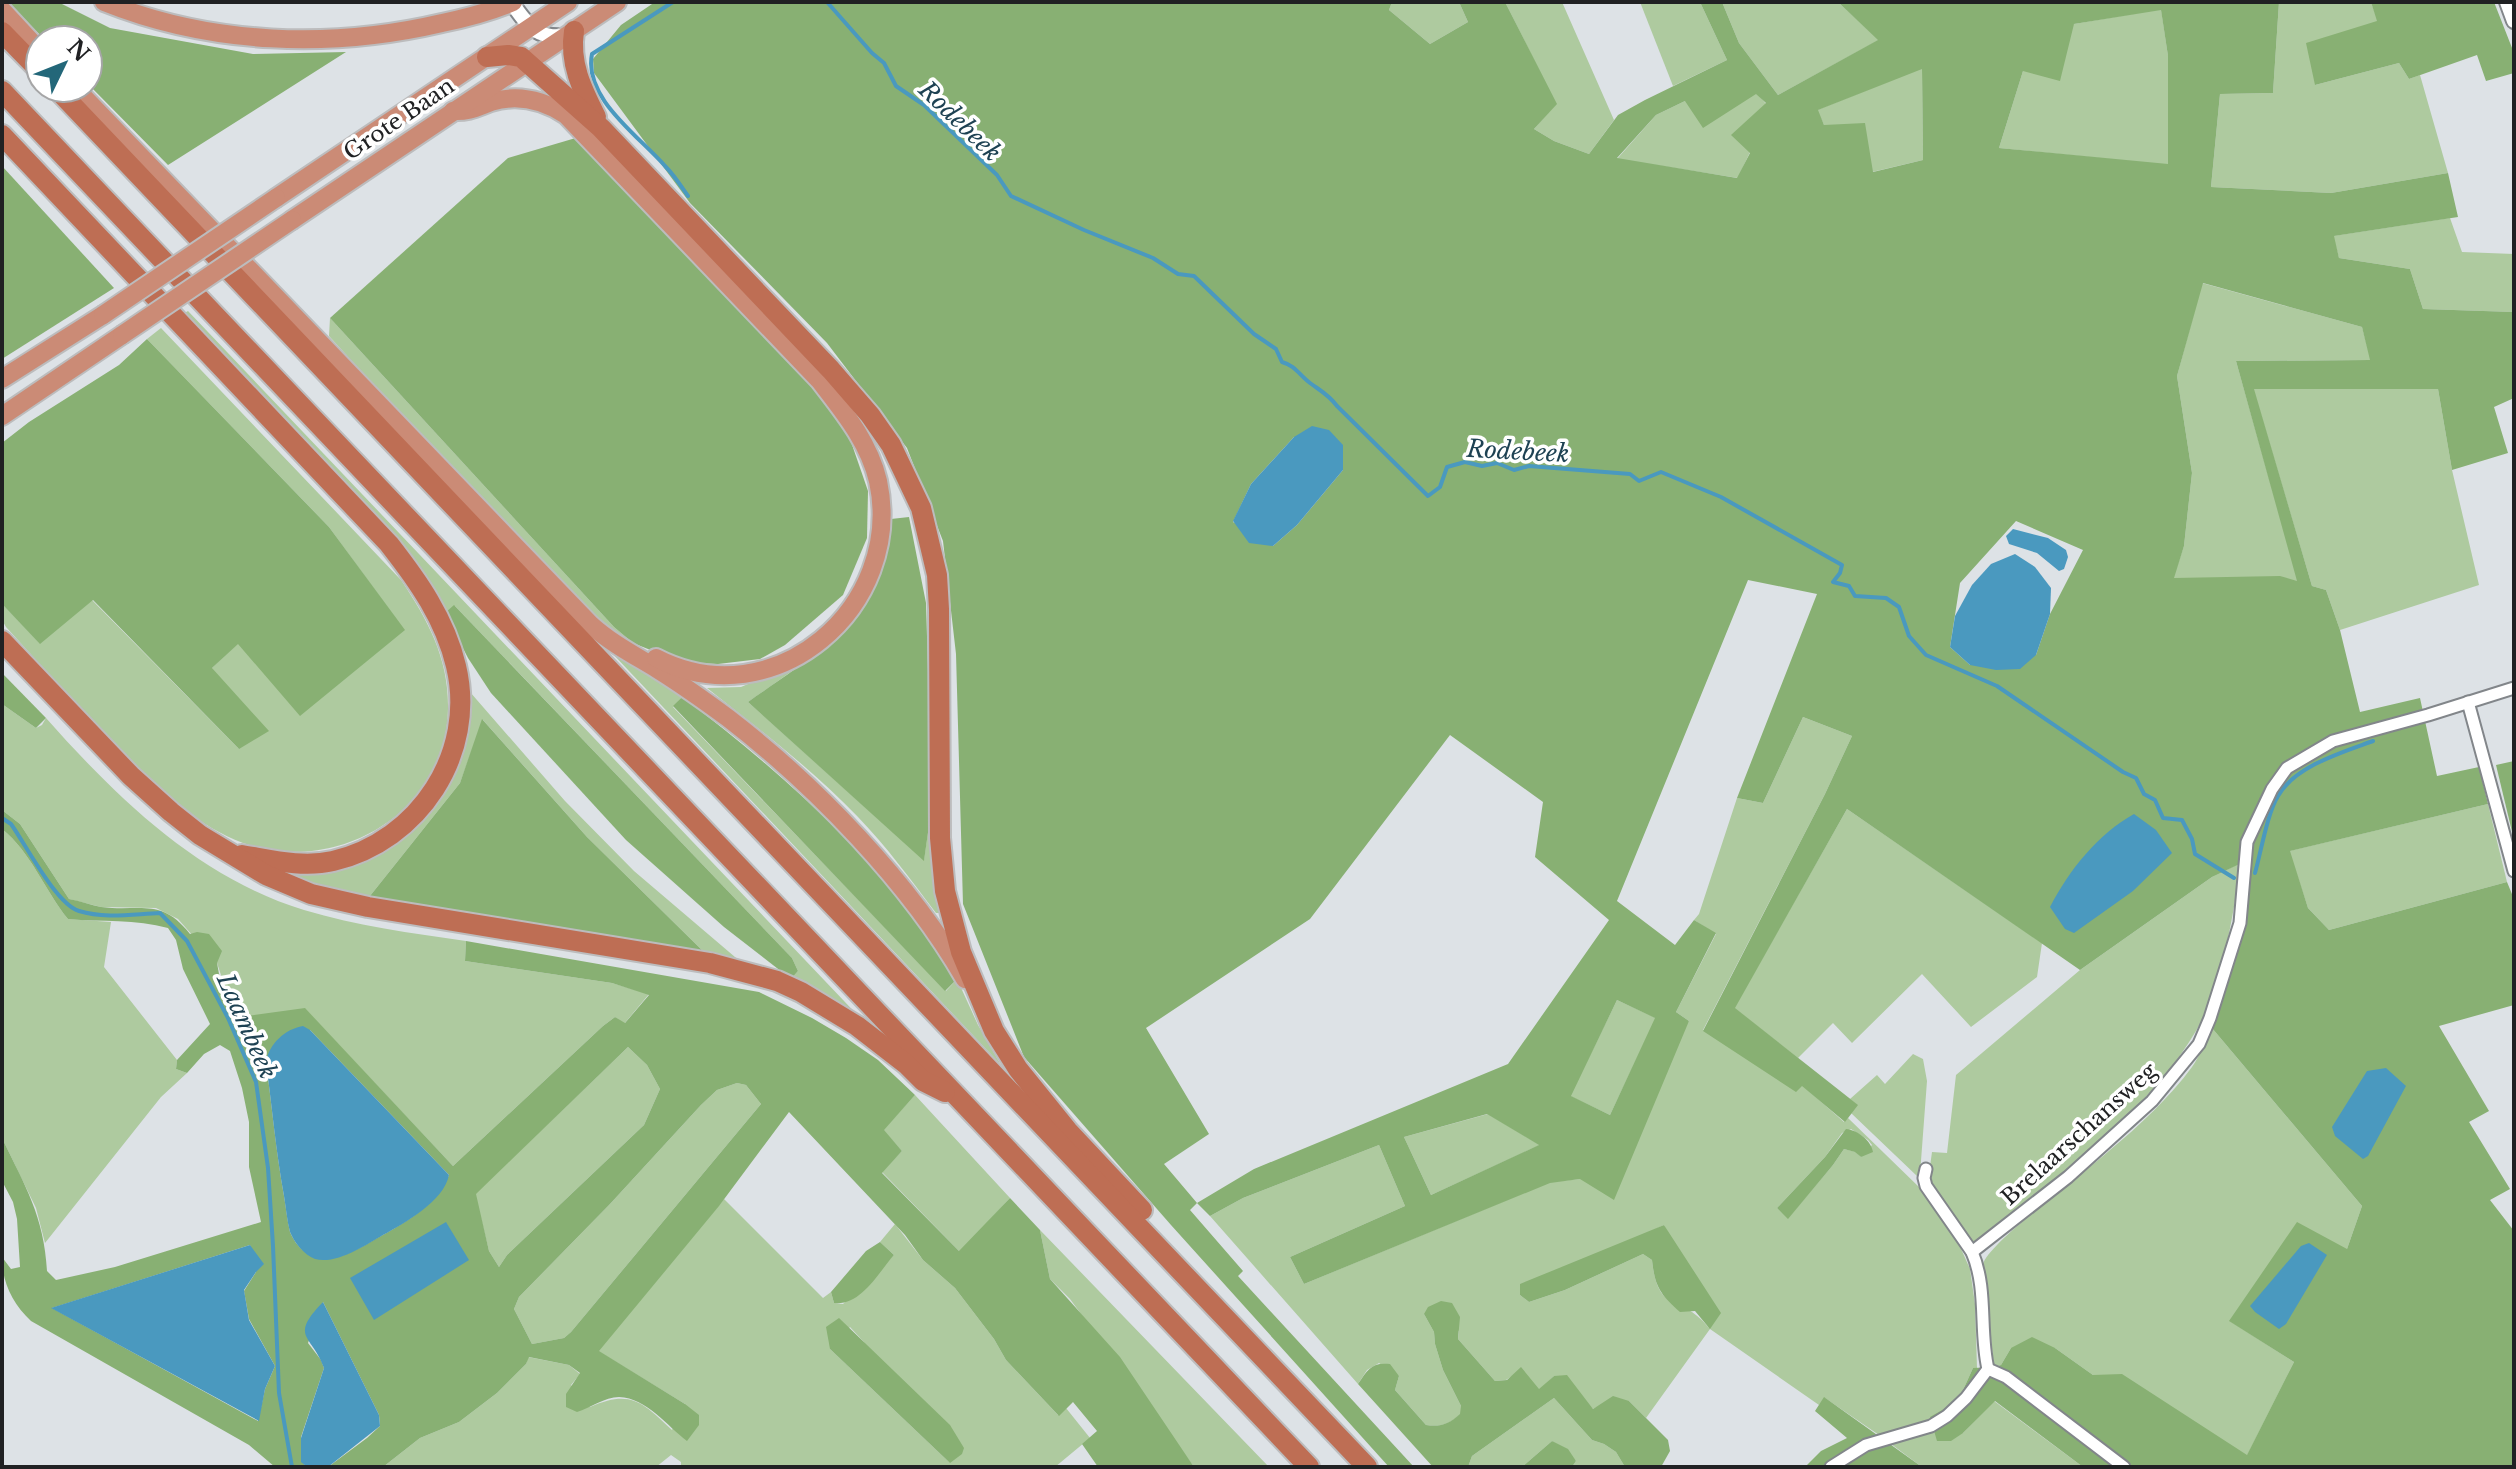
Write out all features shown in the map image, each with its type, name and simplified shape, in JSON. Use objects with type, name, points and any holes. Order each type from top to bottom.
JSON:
[{"type":"highway","points":[[104,2],[201,31],[283,39],[375,35],[466,10],[512,2]]},
{"type":"highway","name":"Grote Baan","points":[[2,379],[103,315],[568,2]]},
{"type":"highway","name":"Grote Baan","points":[[2,416],[617,2]]},
{"type":"highway","points":[[2,10],[24,34]]},
{"type":"highway","points":[[2,32],[24,55]]},
{"type":"highway","points":[[570,33],[575,69],[601,128]]},
{"type":"highway","points":[[487,57],[521,57],[601,128],[860,404],[891,445],[908,476],[921,508],[937,575],[940,838],[945,891],[961,952],[994,1031]]},
{"type":"highway","points":[[2,91],[1309,1467]]},
{"type":"highway","points":[[453,111],[468,112],[510,98],[542,102],[566,115],[820,381],[863,441],[878,481],[880,533],[865,586],[846,615],[824,638],[783,664],[731,675],[678,667],[645,652],[578,611]]},
{"type":"highway","points":[[71,104],[1367,1467]]},
{"type":"highway","points":[[90,104],[604,637],[670,677],[729,719],[820,799],[907,893],[947,947],[1018,1069],[1068,1131],[1205,1279],[1236,1329]]},
{"type":"highway","points":[[2,135],[389,544],[422,586],[443,626],[456,665],[461,693],[460,721],[454,746],[447,769],[431,796],[411,820],[368,849],[330,862],[298,864],[231,853]]},
{"type":"highway","points":[[2,641],[131,776],[171,812],[200,835],[266,875],[311,894],[368,907],[710,963],[777,981],[857,1026],[923,1081],[960,1099]]},
{"type":"street","points":[[512,2],[530,27],[543,35],[551,37],[570,33]]},
{"type":"street","points":[[2507,2],[2514,21]]},
{"type":"street","name":"Brelaarschansweg","points":[[1972,1252],[2068,1177],[2152,1101],[2199,1044],[2240,923],[2247,842],[2272,789],[2287,768],[2333,741],[2514,688]]},
{"type":"street","points":[[2468,702],[2514,871]]},
{"type":"street","points":[[1831,1467],[1880,1439],[1931,1426],[1966,1398],[1988,1369],[1977,1264],[1972,1252],[1931,1195],[1924,1178],[1926,1169]]},
{"type":"street","points":[[1988,1369],[2006,1377],[2124,1467]]},
{"type":"green space","points":[[8,2],[58,2],[102,24],[29,24]]},
{"type":"green space","points":[[655,2],[1392,2],[1389,10],[1430,44],[1468,22],[1459,2],[1505,2],[1557,104],[1534,129],[1554,141],[1589,154],[1618,115],[1727,60],[1700,2],[1722,2],[1739,43],[1778,95],[1878,40],[1838,2],[2279,2],[2273,93],[2220,94],[2211,187],[2331,193],[2448,173],[2458,217],[2334,236],[2339,258],[2410,269],[2423,309],[2514,312],[2514,398],[2494,407],[2508,453],[2452,470],[2438,389],[2254,389],[2312,586],[2326,590],[2340,630],[2360,712],[2420,698],[2437,776],[2479,767],[2488,804],[2290,851],[2308,908],[2329,930],[2507,882],[2514,899],[2514,1005],[2439,1026],[2489,1111],[2469,1122],[2510,1189],[2490,1200],[2514,1231],[2514,1467],[2083,1467],[1995,1401],[1963,1433],[1951,1441],[1937,1441],[1930,1417],[1958,1401],[1973,1368],[2001,1365],[2011,1348],[2032,1337],[2055,1348],[2093,1375],[2122,1374],[2247,1455],[2294,1362],[2229,1321],[2297,1222],[2347,1249],[2362,1206],[2212,1028],[2244,924],[2250,859],[2212,877],[2080,970],[1847,809],[1735,1008],[1858,1105],[1845,1122],[1802,1086],[1796,1092],[1703,1031],[1852,736],[1803,717],[1763,803],[1737,798],[1817,594],[1748,580],[1617,901],[1675,945],[1694,920],[1716,933],[1676,1012],[1689,1021],[1614,1200],[1580,1179],[1550,1183],[1304,1284],[1290,1257],[1405,1206],[1379,1145],[1243,1198],[1210,1216],[1197,1203],[1190,1210],[1243,1271],[1238,1276],[1414,1467],[1389,1467],[1024,1057],[963,904],[956,654],[943,541],[907,448],[827,343],[690,203],[594,73],[593,59],[621,25]],"holes":[[[2161,10],[2168,56],[2168,164],[1999,148],[2023,71],[2060,81],[2074,24]],[[1922,69],[1923,160],[1873,172],[1865,123],[1824,125],[1818,110]],[[1756,94],[1766,103],[1731,135],[1750,153],[1737,178],[1617,158],[1656,115],[1685,101],[1703,128]],[[2203,283],[2362,327],[2370,360],[2236,361],[2297,581],[2280,576],[2174,578],[2184,546],[2192,473],[2177,376]],[[1294,437],[1343,470],[1297,525],[1273,546],[1233,522],[1251,484]],[[2016,521],[2083,550],[2050,614],[2036,655],[1970,665],[1950,647],[1960,583]],[[1450,735],[1543,802],[1535,857],[1609,920],[1508,1064],[1254,1169],[1197,1203],[1164,1164],[1209,1134],[1146,1028],[1310,919]],[[1617,1000],[1655,1018],[1610,1115],[1571,1096]],[[1487,1114],[1539,1145],[1431,1195],[1404,1137]]]},
{"type":"green space","points":[[1392,2],[1459,2],[1468,22],[1430,44],[1389,10]]},
{"type":"green space","points":[[1505,2],[1562,2],[1614,120],[1589,154],[1554,141],[1534,129],[1556,104]]},
{"type":"green space","points":[[1640,2],[1700,2],[1727,60],[1673,86]]},
{"type":"green space","points":[[1722,2],[1838,2],[1879,40],[1778,95],[1739,43]]},
{"type":"green space","points":[[2279,2],[2371,2],[2378,21],[2315,85],[2399,63],[2409,79],[2420,75],[2448,173],[2331,193],[2211,187],[2220,94],[2273,93]]},
{"type":"green space","points":[[2371,2],[2494,2],[2514,53],[2514,73],[2486,81],[2477,55],[2409,79],[2399,63],[2315,85],[2306,43],[2377,21]]},
{"type":"green space","points":[[2161,9],[2168,56],[2168,165],[1999,148],[2023,71],[2074,24]]},
{"type":"green space","points":[[104,25],[253,54],[346,52],[168,165],[104,100]]},
{"type":"green space","points":[[1922,68],[1923,160],[1872,172],[1824,125],[1817,110]]},
{"type":"green space","points":[[1757,93],[1766,104],[1738,178],[1617,159],[1656,115],[1685,101]]},
{"type":"green space","points":[[579,137],[814,383],[849,436],[868,491],[867,538],[843,595],[785,645],[760,659],[696,663],[668,657],[633,643],[614,627],[330,318],[508,158]]},
{"type":"green space","points":[[2,166],[114,288],[2,359]]},
{"type":"green space","points":[[2450,218],[2462,252],[2514,254],[2514,312],[2423,309],[2410,269],[2339,258],[2333,236]]},
{"type":"green space","points":[[2202,283],[2362,327],[2371,360],[2236,361],[2298,581],[2173,578],[2184,546],[2192,473],[2177,376]]},
{"type":"green space","points":[[188,311],[864,1022],[791,979],[798,971],[792,958],[455,606],[445,613],[181,315]]},
{"type":"green space","points":[[330,318],[614,627],[633,643],[588,610],[426,442],[329,336]]},
{"type":"green space","points":[[161,328],[401,580],[420,610],[441,657],[448,709],[442,746],[428,778],[407,806],[380,827],[349,843],[314,851],[279,851],[243,843],[205,824],[187,812],[140,768],[2,620],[2,604],[40,643],[92,600],[239,749],[212,668],[238,643],[404,630],[329,527],[147,339]]},
{"type":"green space","points":[[147,339],[329,527],[405,630],[300,716],[238,644],[212,668],[269,731],[239,749],[93,600],[40,644],[2,604],[2,443],[29,422],[119,365]]},
{"type":"green space","points":[[2253,388],[2438,389],[2452,470],[2479,585],[2340,630],[2326,590],[2312,586]]},
{"type":"green space","points":[[909,517],[926,603],[932,804],[924,861],[748,702],[821,649],[852,618],[865,600],[878,572],[891,519]]},
{"type":"green space","points":[[454,605],[792,958],[798,971],[791,979],[724,927],[626,840],[491,693],[468,658],[445,613]]},
{"type":"green space","points":[[612,653],[653,675],[682,697],[673,707],[946,991],[957,979],[1001,1065]]},
{"type":"green space","points":[[812,657],[748,702],[924,860],[932,804],[941,913],[936,913],[879,840],[840,799],[707,688],[741,687]]},
{"type":"green space","points":[[2,673],[46,718],[36,728],[2,704]]},
{"type":"green space","points":[[470,692],[565,801],[634,871],[742,963],[710,958],[587,837],[483,720],[460,783],[366,901],[288,880],[270,870],[316,872],[423,817]]},
{"type":"green space","points":[[682,697],[746,747],[806,800],[889,886],[921,924],[957,979],[945,991],[673,706]]},
{"type":"green space","points":[[2,704],[36,728],[46,718],[102,777],[162,832],[229,878],[266,896],[344,920],[466,941],[465,961],[612,983],[649,994],[624,1024],[615,1017],[603,1026],[453,1166],[305,1009],[240,1018],[229,999],[217,963],[178,919],[156,908],[101,907],[69,899],[20,824],[2,810]]},
{"type":"green space","points":[[1803,717],[1852,736],[1703,1030],[1796,1091],[1802,1085],[1844,1122],[1848,1118],[1920,1188],[1958,1242],[1970,1269],[1975,1304],[1977,1368],[1973,1368],[1958,1401],[1931,1420],[1879,1435],[1825,1398],[1819,1405],[1710,1329],[1646,1418],[1629,1401],[1605,1403],[1593,1409],[1554,1376],[1539,1390],[1518,1372],[1506,1380],[1495,1381],[1458,1339],[1459,1331],[1424,1314],[1434,1332],[1443,1370],[1461,1406],[1461,1414],[1445,1424],[1426,1425],[1395,1390],[1399,1376],[1379,1363],[1367,1370],[1358,1384],[1210,1216],[1243,1198],[1379,1145],[1405,1206],[1290,1257],[1304,1284],[1550,1182],[1580,1179],[1689,1021],[1676,1012],[1716,934],[1694,920],[1699,914],[1737,798],[1763,803]],"holes":[[[1851,1129],[1872,1145],[1861,1157],[1844,1149],[1788,1218],[1777,1208],[1825,1157],[1842,1133]],[[1664,1225],[1709,1328],[1699,1317],[1665,1297],[1655,1278],[1652,1260],[1643,1254],[1565,1290],[1529,1302],[1520,1295]]]},
{"type":"green space","points":[[482,719],[587,837],[710,958],[366,901],[460,783]]},
{"type":"green space","points":[[2514,761],[2514,840],[2496,765]]},
{"type":"green space","points":[[2488,804],[2507,882],[2329,930],[2308,908],[2289,851]]},
{"type":"green space","points":[[1847,809],[2042,943],[2037,977],[1971,1027],[1922,974],[1852,1043],[1833,1023],[1798,1058],[1734,1008]]},
{"type":"green space","points":[[2,810],[20,824],[69,899],[101,907],[150,908],[169,915],[190,934],[209,934],[222,951],[217,963],[219,974],[240,1017],[305,1008],[453,1166],[603,1026],[615,1017],[625,1023],[649,995],[612,983],[465,961],[466,941],[759,992],[812,1018],[878,1060],[915,1095],[884,1130],[902,1151],[882,1173],[959,1251],[1010,1198],[1040,1230],[1050,1279],[1120,1357],[1194,1467],[1098,1467],[1082,1444],[1097,1431],[1073,1402],[1059,1416],[1006,1360],[955,1288],[923,1260],[905,1235],[789,1112],[719,1206],[599,1351],[699,1415],[699,1425],[687,1441],[648,1407],[629,1399],[608,1399],[577,1412],[566,1407],[566,1394],[580,1373],[569,1365],[529,1357],[526,1364],[497,1393],[459,1422],[420,1438],[383,1467],[328,1467],[380,1426],[379,1415],[323,1302],[308,1343],[324,1368],[301,1437],[301,1461],[307,1467],[275,1467],[249,1445],[31,1321],[10,1292],[2,1257],[11,1269],[20,1267],[17,1219],[13,1202],[2,1181],[2,1138],[38,1217],[47,1271],[56,1280],[115,1267],[261,1222],[249,1167],[249,1122],[230,1051],[220,1045],[204,1054],[187,1073],[176,1069],[177,1060],[210,1024],[183,969],[176,940],[168,928],[156,925],[68,919],[30,860],[2,829]],"holes":[[[310,1030],[449,1175],[443,1187],[426,1206],[406,1221],[348,1253],[321,1258],[302,1249],[290,1232],[288,1223],[266,1062]],[[628,1047],[647,1065],[660,1089],[644,1125],[507,1255],[499,1267],[489,1251],[476,1194]],[[737,1083],[746,1085],[761,1104],[571,1332],[564,1338],[532,1344],[514,1309],[519,1297],[717,1090]],[[250,1245],[256,1272],[244,1291],[249,1319],[275,1366],[265,1389],[258,1421],[52,1308]]]},
{"type":"green space","points":[[2,829],[30,860],[68,919],[111,922],[104,967],[177,1060],[176,1069],[187,1073],[161,1097],[45,1243],[36,1208],[2,1138]]},
{"type":"green space","points":[[2240,863],[2217,983],[2203,1018],[2184,1049],[2161,1080],[2105,1138],[1985,1240],[1975,1245],[1967,1240],[1928,1181],[1932,1152],[1947,1153],[1956,1075],[2080,970],[2212,877]]},
{"type":"green space","points":[[1617,1000],[1656,1018],[1610,1115],[1570,1096]]},
{"type":"green space","points":[[2212,1028],[2362,1206],[2347,1249],[2230,1321],[2294,1362],[2247,1456],[2122,1375],[2093,1375],[2055,1348],[2011,1348],[2001,1365],[1994,1367],[1983,1264],[2002,1240],[2121,1141],[2164,1100],[2195,1063]]},
{"type":"green space","points":[[628,1047],[647,1065],[660,1089],[644,1125],[507,1255],[499,1267],[489,1251],[475,1194]]},
{"type":"green space","points":[[1913,1054],[1923,1059],[1927,1081],[1920,1174],[1917,1176],[1851,1113],[1857,1105],[1850,1099],[1877,1075],[1885,1084]]},
{"type":"green space","points":[[737,1083],[746,1085],[761,1104],[571,1332],[564,1338],[532,1344],[514,1309],[519,1297],[701,1105],[717,1090]]},
{"type":"green space","points":[[915,1095],[1010,1198],[960,1252],[882,1172],[902,1151],[883,1130]]},
{"type":"green space","points":[[1488,1114],[1540,1145],[1431,1195],[1404,1137]]},
{"type":"green space","points":[[1846,1129],[1863,1136],[1873,1152],[1861,1157],[1844,1149],[1788,1219],[1777,1208],[1825,1157]]},
{"type":"green space","points":[[724,1199],[823,1298],[831,1292],[834,1303],[843,1304],[894,1255],[880,1242],[895,1224],[923,1260],[955,1288],[1006,1360],[1058,1415],[1066,1408],[1090,1438],[1055,1467],[681,1467],[681,1462],[671,1455],[656,1467],[383,1467],[420,1438],[459,1422],[497,1393],[526,1364],[528,1357],[569,1365],[580,1374],[571,1385],[590,1407],[616,1399],[635,1401],[672,1430],[685,1404],[598,1351]],"holes":[[[850,1327],[950,1463],[830,1349]]]},
{"type":"green space","points":[[1664,1225],[1721,1313],[1710,1329],[1695,1311],[1680,1312],[1668,1300],[1657,1284],[1652,1260],[1643,1254],[1565,1290],[1529,1302],[1520,1295],[1520,1284]]},
{"type":"green space","points":[[1040,1230],[1269,1467],[1194,1467],[1070,1299],[1050,1279]]},
{"type":"green space","points":[[880,1242],[894,1255],[861,1294],[844,1303],[834,1303],[831,1292],[866,1251]]},
{"type":"green space","points":[[1441,1301],[1452,1303],[1460,1317],[1458,1339],[1495,1381],[1507,1380],[1521,1367],[1539,1389],[1554,1376],[1567,1375],[1593,1409],[1613,1396],[1629,1401],[1668,1440],[1670,1451],[1661,1467],[1625,1467],[1616,1452],[1592,1440],[1554,1398],[1472,1456],[1468,1467],[1433,1467],[1358,1384],[1371,1368],[1390,1364],[1399,1376],[1395,1390],[1426,1425],[1444,1424],[1460,1414],[1461,1406],[1443,1370],[1434,1332],[1424,1314],[1428,1307]]},
{"type":"green space","points":[[839,1318],[950,1425],[964,1448],[962,1454],[950,1463],[830,1349],[826,1327]]},
{"type":"green space","points":[[1824,1397],[1922,1467],[1805,1467],[1821,1451],[1847,1438],[1815,1411]]},
{"type":"green space","points":[[1554,1398],[1592,1440],[1616,1452],[1625,1467],[1572,1467],[1576,1461],[1552,1441],[1522,1467],[1468,1467],[1472,1456]]},
{"type":"green space","points":[[1994,1401],[2083,1467],[1922,1467],[1887,1441],[1933,1426],[1963,1433]]},
{"type":"green space","points":[[1552,1441],[1568,1449],[1576,1461],[1572,1467],[1522,1467]]},
{"type":"water","points":[[1312,426],[1329,430],[1343,445],[1343,470],[1297,525],[1273,546],[1249,543],[1233,521],[1251,484],[1294,437]]},
{"type":"water","points":[[2013,529],[2048,538],[2066,550],[2068,557],[2064,569],[2059,571],[2037,553],[2009,544],[2006,536]]},
{"type":"water","points":[[2015,554],[2035,567],[2051,588],[2050,614],[2036,655],[2020,669],[1996,670],[1970,665],[1950,647],[1955,616],[1972,585],[1991,564]]},
{"type":"water","points":[[2134,814],[2156,830],[2172,853],[2133,891],[2074,933],[2065,929],[2050,907],[2058,893],[2097,842]]},
{"type":"water","points":[[303,1026],[449,1175],[440,1194],[412,1218],[360,1249],[323,1260],[311,1257],[300,1248],[290,1232],[266,1062],[279,1038]]},
{"type":"water","points":[[2386,1068],[2406,1086],[2368,1156],[2363,1159],[2335,1136],[2332,1127],[2367,1071]]},
{"type":"water","points":[[446,1222],[469,1260],[374,1320],[350,1278]]},
{"type":"water","points":[[2309,1243],[2327,1255],[2286,1324],[2279,1329],[2250,1306],[2301,1246]]},
{"type":"water","points":[[250,1245],[264,1264],[244,1290],[249,1320],[275,1366],[265,1389],[259,1421],[51,1308]]},
{"type":"water","points":[[323,1302],[379,1415],[380,1426],[328,1467],[307,1467],[301,1462],[301,1438],[324,1368],[305,1330]]},
{"type":"waterway","points":[[673,2],[592,54],[591,70],[604,101],[668,169],[688,196]]},
{"type":"waterway","name":"Rodebeek","points":[[827,2],[884,63],[896,86],[924,105],[997,175],[1011,196],[1153,258],[1178,274],[1194,276],[1254,334],[1276,349],[1282,362],[1294,368],[1331,399],[1428,496],[1440,487],[1447,467],[1465,462],[1482,466],[1497,463],[1514,470],[1529,466],[1630,474],[1639,481],[1661,472],[1721,497],[1842,565],[1833,582],[1849,586],[1855,596],[1886,598],[1899,607],[1909,636],[1926,655],[1997,686],[2136,778],[2144,794],[2155,800],[2163,818],[2182,820],[2192,839],[2195,854],[2234,878]]},
{"type":"waterway","points":[[2255,873],[2271,813],[2286,785],[2321,761],[2373,741]]},
{"type":"waterway","name":"Laambeek","points":[[2,818],[11,824],[51,886],[70,906],[99,915],[160,913],[187,941],[228,1018],[256,1082],[268,1168],[279,1393],[292,1467]]}]
